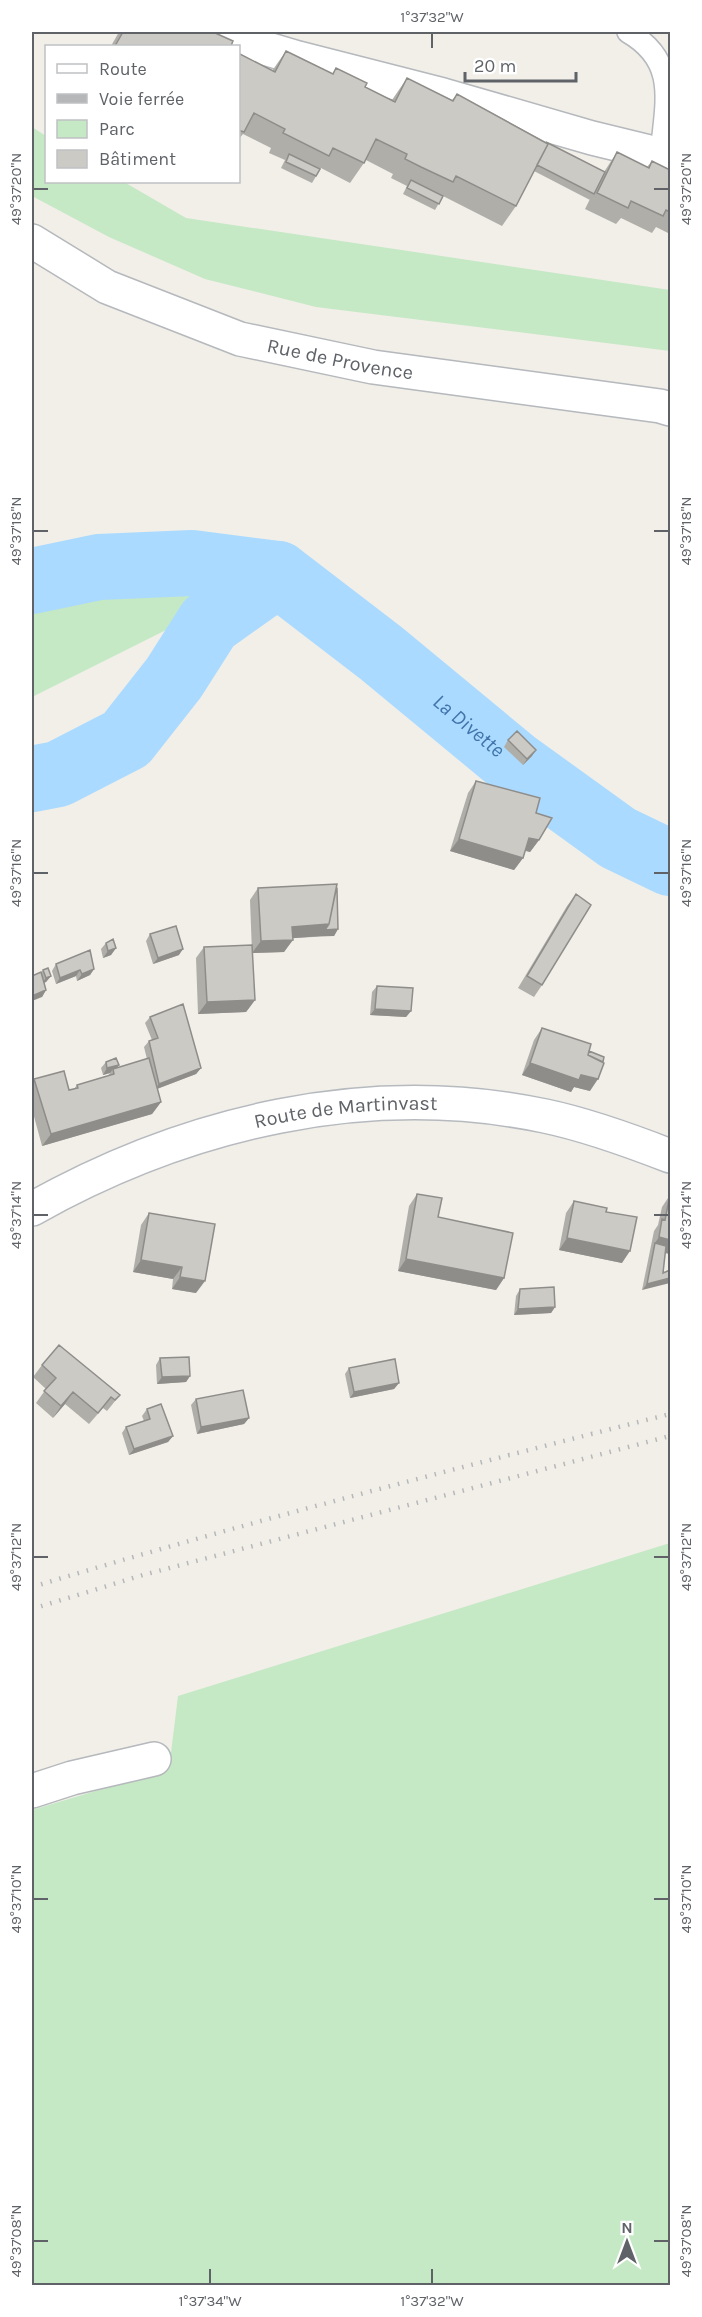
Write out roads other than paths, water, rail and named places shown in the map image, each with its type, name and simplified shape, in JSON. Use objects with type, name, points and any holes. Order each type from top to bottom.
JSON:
[{"type":"street","points":[[217,32],[298,58],[666,156]]},
{"type":"street","name":"Rue de Provence","points":[[32,241],[107,287],[240,339],[373,367],[660,406],[670,410]]},
{"type":"street","name":"Route de Martinvast","points":[[32,1209],[74,1186],[168,1146],[205,1133],[268,1117],[362,1104],[402,1102],[477,1106],[544,1116],[611,1133],[670,1156]]},
{"type":"street","points":[[32,1791],[72,1778],[154,1759]]},
{"type":"lane","points":[[628,32],[654,53],[667,84],[666,156]]},
{"type":"waterway","name":"La Divette","points":[[32,581],[99,567],[192,563],[278,574],[381,653],[514,763],[618,838],[670,863]]},
{"type":"waterway","name":"La Divette","points":[[32,779],[58,774],[126,739],[174,678],[209,623],[278,574]]},
{"type":"railway","points":[[32,1587],[270,1518],[670,1414]]},
{"type":"railway","points":[[32,1609],[143,1575],[670,1436]]}]
